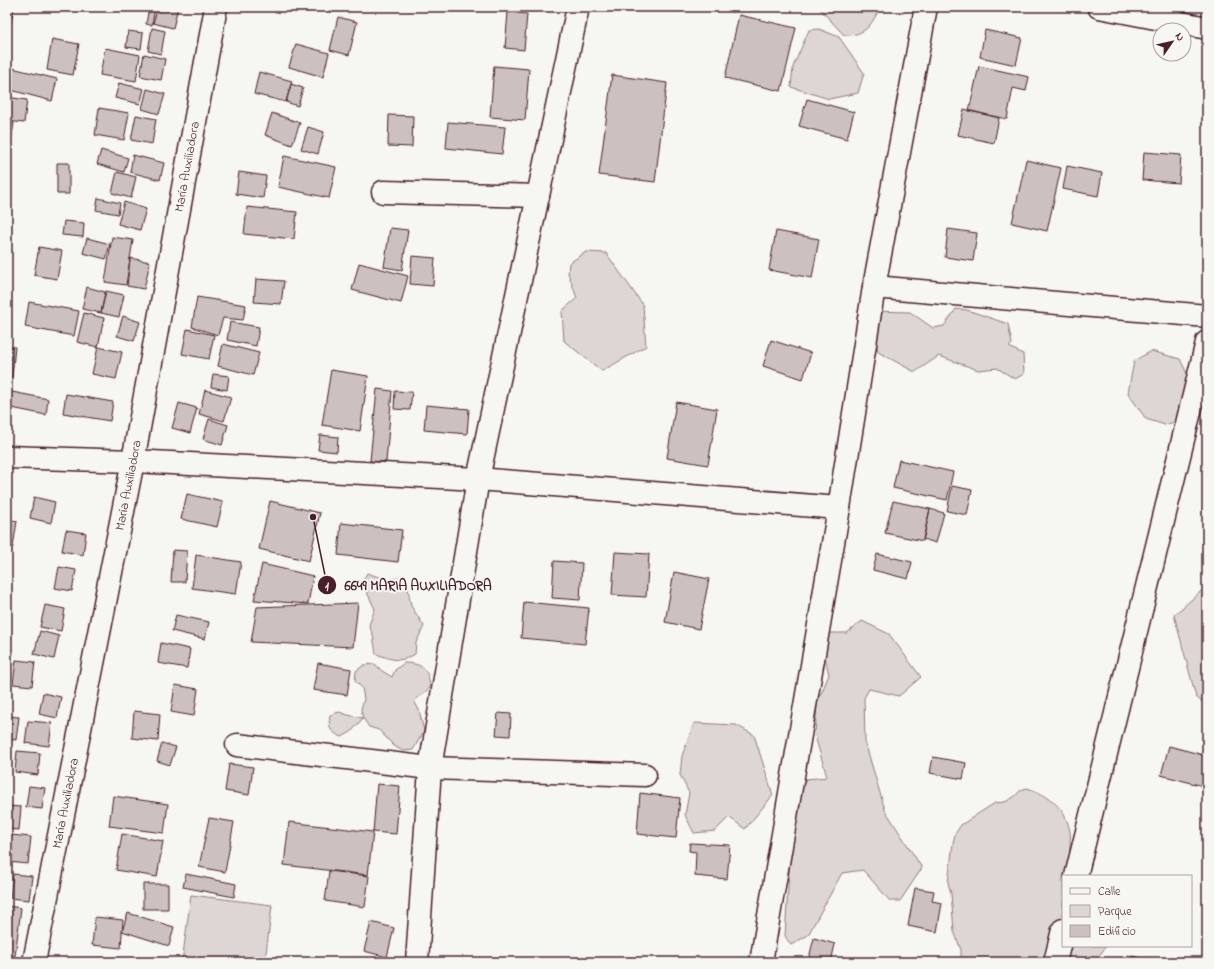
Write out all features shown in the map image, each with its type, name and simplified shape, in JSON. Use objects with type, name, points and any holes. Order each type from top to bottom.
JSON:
[{"type":"street","name":"María Auxiliadora","points":[[34,962],[133,461],[216,7]]},
{"type":"street","points":[[417,962],[430,768],[478,479],[578,7]]},
{"type":"street","points":[[761,962],[839,508],[874,287],[926,7]]},
{"type":"street","points":[[1099,7],[1207,28]]},
{"type":"street","points":[[384,192],[538,196]]},
{"type":"street","points":[[874,287],[1207,316]]},
{"type":"street","points":[[1076,875],[1207,342]]},
{"type":"street","points":[[7,457],[133,461],[478,479],[839,508]]},
{"type":"street","points":[[236,745],[430,768],[645,775]]},
{"type":"street","points":[[1055,962],[1062,934]]},
{"type":"green space","points":[[818,7],[880,7],[871,24],[867,28],[852,35],[844,35]]},
{"type":"green space","points":[[819,29],[839,37],[864,73],[858,93],[829,99],[791,87],[793,67],[809,30]]},
{"type":"green space","points":[[586,252],[606,253],[643,305],[646,346],[602,371],[564,341],[562,311],[577,298],[568,273],[569,263]]},
{"type":"green space","points":[[956,309],[967,310],[1008,324],[1012,344],[1009,347],[1023,354],[1024,374],[1015,379],[997,368],[978,370],[939,356],[915,372],[878,352],[871,311],[910,312],[933,328],[944,326]]},
{"type":"green space","points":[[1151,351],[1180,359],[1193,386],[1180,420],[1165,425],[1146,419],[1128,393],[1134,361]]},
{"type":"green space","points":[[1207,497],[1207,527],[1203,513]]},
{"type":"green space","points":[[367,573],[388,580],[398,578],[407,583],[411,606],[424,626],[416,643],[415,654],[404,659],[396,660],[376,654],[373,635],[369,625],[375,609],[362,582]]},
{"type":"green space","points":[[1207,586],[1207,706],[1196,697],[1174,615]]},
{"type":"green space","points":[[862,621],[889,634],[921,677],[899,696],[869,689],[864,698],[865,742],[885,810],[922,868],[900,901],[890,901],[863,870],[842,873],[808,935],[791,945],[785,936],[793,808],[806,779],[827,777],[815,736],[817,703],[829,675],[822,643],[827,633],[847,633]]},
{"type":"green space","points":[[404,663],[416,664],[424,669],[428,676],[430,688],[414,701],[419,710],[424,731],[413,750],[403,751],[394,746],[379,730],[369,727],[363,718],[361,709],[364,699],[362,688],[355,681],[356,671],[364,665],[375,664],[382,671],[392,677],[395,670]]},
{"type":"green space","points":[[339,712],[363,718],[351,732],[342,737],[332,731],[329,723],[330,715]]},
{"type":"green space","points":[[694,723],[736,725],[754,735],[773,795],[745,829],[729,817],[715,831],[694,833],[685,815],[689,793],[680,775],[682,756]]},
{"type":"green space","points":[[1027,788],[1042,794],[1055,804],[1065,816],[1070,835],[1071,858],[1074,865],[1082,875],[1062,875],[1062,947],[1105,947],[1095,962],[961,962],[961,950],[954,931],[951,893],[948,883],[955,834],[961,825],[995,803],[1005,802],[1014,797],[1021,790]]},
{"type":"green space","points":[[191,895],[272,905],[265,962],[182,962]]},
{"type":"building","points":[[7,7],[14,7],[10,27],[7,26]]},
{"type":"building","points":[[149,7],[155,7],[152,25],[146,24]]},
{"type":"building","points":[[158,7],[178,7],[173,28],[153,23]]},
{"type":"building","points":[[508,12],[527,14],[524,50],[505,48]]},
{"type":"building","points":[[739,15],[796,28],[781,91],[725,78]]},
{"type":"building","points":[[338,17],[357,22],[349,55],[330,50]]},
{"type":"building","points":[[152,28],[165,31],[161,54],[148,51]]},
{"type":"building","points":[[985,30],[1022,38],[1016,65],[980,57]]},
{"type":"building","points":[[128,31],[143,33],[141,49],[126,47]]},
{"type":"building","points":[[52,39],[79,44],[73,75],[47,70]]},
{"type":"building","points":[[296,44],[329,53],[323,77],[289,67]]},
{"type":"building","points":[[105,48],[140,55],[136,81],[100,75]]},
{"type":"building","points":[[144,54],[165,59],[161,80],[140,76]]},
{"type":"building","points":[[494,66],[529,69],[525,120],[490,117]]},
{"type":"building","points":[[979,66],[1029,77],[1026,91],[1013,88],[1007,119],[969,111]]},
{"type":"building","points":[[12,68],[57,79],[52,101],[7,89]]},
{"type":"building","points":[[259,72],[292,81],[286,102],[254,94]]},
{"type":"building","points":[[612,75],[667,83],[655,182],[599,175]]},
{"type":"building","points":[[119,83],[144,89],[140,104],[115,98]]},
{"type":"building","points":[[291,84],[303,88],[298,106],[286,102]]},
{"type":"building","points":[[147,89],[165,94],[159,114],[142,109]]},
{"type":"building","points":[[7,97],[27,100],[24,123],[7,121]]},
{"type":"building","points":[[807,99],[854,112],[847,139],[799,126]]},
{"type":"building","points":[[99,108],[129,113],[124,140],[95,135]]},
{"type":"building","points":[[964,109],[999,118],[994,143],[958,135]]},
{"type":"building","points":[[272,113],[300,123],[292,145],[265,135]]},
{"type":"building","points":[[136,115],[156,119],[152,144],[131,140]]},
{"type":"building","points":[[389,115],[413,116],[412,147],[388,146]]},
{"type":"building","points":[[7,122],[14,123],[10,147],[7,146]]},
{"type":"building","points":[[448,122],[505,127],[502,154],[446,148]]},
{"type":"building","points":[[308,127],[324,132],[318,154],[301,149]]},
{"type":"building","points":[[101,150],[128,158],[124,172],[97,164]]},
{"type":"building","points":[[1144,152],[1181,155],[1179,183],[1142,180]]},
{"type":"building","points":[[133,155],[164,163],[160,180],[130,172]]},
{"type":"building","points":[[284,156],[336,167],[329,198],[278,187]]},
{"type":"building","points":[[1026,160],[1061,168],[1047,231],[1012,223]]},
{"type":"building","points":[[57,163],[69,163],[69,194],[57,194]]},
{"type":"building","points":[[1067,166],[1102,173],[1098,196],[1063,189]]},
{"type":"building","points":[[117,172],[136,177],[131,198],[112,193]]},
{"type":"building","points":[[239,172],[266,176],[263,198],[236,194]]},
{"type":"building","points":[[98,198],[120,203],[118,214],[96,210]]},
{"type":"building","points":[[124,202],[146,209],[140,230],[118,224]]},
{"type":"building","points":[[247,207],[297,212],[294,239],[244,234]]},
{"type":"building","points":[[64,221],[84,223],[83,237],[62,235]]},
{"type":"building","points":[[390,228],[408,230],[402,270],[384,267]]},
{"type":"building","points":[[948,229],[977,233],[973,261],[945,257]]},
{"type":"building","points":[[776,231],[819,239],[812,278],[769,270]]},
{"type":"building","points":[[112,237],[133,240],[126,285],[105,282]]},
{"type":"building","points":[[87,238],[110,244],[106,259],[83,253]]},
{"type":"building","points":[[39,247],[62,251],[57,279],[34,275]]},
{"type":"building","points":[[412,256],[435,258],[433,286],[410,284]]},
{"type":"building","points":[[130,258],[150,262],[144,289],[127,286]]},
{"type":"building","points":[[359,263],[408,276],[401,303],[352,290]]},
{"type":"building","points":[[256,279],[284,281],[281,304],[254,302]]},
{"type":"building","points":[[87,287],[105,292],[101,313],[82,309]]},
{"type":"building","points":[[106,291],[124,295],[119,317],[101,313]]},
{"type":"building","points":[[197,297],[246,305],[243,320],[223,318],[218,335],[192,327]]},
{"type":"building","points":[[29,302],[79,311],[74,336],[25,327]]},
{"type":"building","points":[[84,313],[104,318],[98,347],[77,342]]},
{"type":"building","points":[[123,316],[140,322],[134,341],[117,336]]},
{"type":"building","points":[[230,322],[259,327],[256,346],[227,340]]},
{"type":"building","points":[[187,329],[214,335],[209,359],[182,354]]},
{"type":"building","points":[[771,340],[811,353],[803,379],[763,366]]},
{"type":"building","points":[[223,344],[259,353],[253,375],[218,366]]},
{"type":"building","points":[[7,346],[15,347],[12,377],[7,376]]},
{"type":"building","points":[[98,347],[122,352],[116,379],[92,374]]},
{"type":"building","points":[[331,370],[368,376],[360,431],[322,425]]},
{"type":"building","points":[[213,374],[229,376],[227,390],[211,387]]},
{"type":"building","points":[[377,389],[392,391],[386,462],[370,461]]},
{"type":"building","points":[[205,390],[231,397],[224,421],[199,414]]},
{"type":"building","points":[[7,391],[48,399],[46,415],[7,407]]},
{"type":"building","points":[[395,391],[412,392],[410,410],[394,409]]},
{"type":"building","points":[[66,394],[113,402],[110,421],[63,413]]},
{"type":"building","points":[[676,402],[717,409],[708,465],[667,458]]},
{"type":"building","points":[[179,403],[197,408],[190,433],[172,428]]},
{"type":"building","points":[[426,405],[469,409],[467,434],[424,430]]},
{"type":"building","points":[[209,419],[228,425],[222,445],[203,439]]},
{"type":"building","points":[[320,435],[338,437],[337,452],[318,450]]},
{"type":"building","points":[[899,460],[953,472],[947,500],[893,488]]},
{"type":"building","points":[[952,486],[972,490],[967,515],[947,511]]},
{"type":"building","points":[[187,494],[223,502],[217,527],[181,519]]},
{"type":"building","points":[[34,497],[55,502],[51,523],[30,518]]},
{"type":"building","points":[[270,501],[320,513],[309,561],[259,549]]},
{"type":"building","points":[[893,501],[930,509],[923,541],[885,533]]},
{"type":"building","points":[[930,509],[944,513],[936,543],[923,539]]},
{"type":"building","points":[[7,519],[17,521],[13,547],[7,547]]},
{"type":"building","points":[[341,523],[402,530],[398,562],[338,555]]},
{"type":"building","points":[[66,530],[86,533],[83,555],[62,551]]},
{"type":"building","points":[[173,550],[187,551],[185,582],[171,582]]},
{"type":"building","points":[[615,552],[649,554],[646,597],[612,595]]},
{"type":"building","points":[[877,554],[912,562],[908,579],[873,570]]},
{"type":"building","points":[[196,555],[241,562],[236,594],[192,588]]},
{"type":"building","points":[[554,561],[582,563],[580,600],[552,598]]},
{"type":"building","points":[[262,564],[313,576],[308,604],[254,600]]},
{"type":"building","points":[[59,567],[76,570],[72,591],[55,588]]},
{"type":"building","points":[[674,572],[709,579],[699,629],[665,622]]},
{"type":"building","points":[[524,602],[589,608],[585,644],[521,638]]},
{"type":"building","points":[[358,603],[353,647],[251,642],[257,607]]},
{"type":"building","points":[[45,605],[65,609],[61,631],[40,627]]},
{"type":"building","points":[[176,615],[209,622],[205,639],[172,631]]},
{"type":"building","points":[[40,631],[59,636],[54,659],[34,654]]},
{"type":"building","points":[[161,643],[190,649],[187,668],[158,663]]},
{"type":"building","points":[[16,660],[35,662],[32,686],[13,684]]},
{"type":"building","points":[[318,663],[351,669],[347,695],[313,690]]},
{"type":"building","points":[[175,685],[198,689],[194,716],[171,712]]},
{"type":"building","points":[[43,693],[61,697],[57,718],[39,714]]},
{"type":"building","points":[[134,711],[160,714],[158,741],[132,738]]},
{"type":"building","points":[[498,713],[511,714],[510,736],[496,735]]},
{"type":"building","points":[[7,716],[19,717],[16,740],[7,739]]},
{"type":"building","points":[[28,721],[52,723],[49,746],[25,743]]},
{"type":"building","points":[[162,743],[176,747],[170,765],[157,761]]},
{"type":"building","points":[[1169,746],[1207,756],[1207,787],[1161,775]]},
{"type":"building","points":[[17,751],[40,753],[38,775],[15,772]]},
{"type":"building","points":[[933,757],[966,763],[963,779],[930,773]]},
{"type":"building","points":[[229,764],[253,767],[249,795],[225,791]]},
{"type":"building","points":[[377,784],[400,786],[396,834],[373,832]]},
{"type":"building","points":[[29,786],[45,788],[42,809],[26,807]]},
{"type":"building","points":[[640,793],[680,798],[676,838],[637,834]]},
{"type":"building","points":[[113,796],[168,804],[164,833],[109,826]]},
{"type":"building","points":[[7,806],[21,807],[19,830],[7,829]]},
{"type":"building","points":[[209,818],[234,822],[225,872],[199,867]]},
{"type":"building","points":[[289,822],[373,832],[368,875],[284,865]]},
{"type":"building","points":[[122,834],[163,841],[157,877],[116,870]]},
{"type":"building","points":[[11,835],[31,837],[28,864],[8,862]]},
{"type":"building","points":[[690,843],[730,845],[727,879],[695,876],[696,852],[689,851]]},
{"type":"building","points":[[329,871],[369,876],[365,907],[325,901]]},
{"type":"building","points":[[13,874],[32,876],[29,900],[10,898]]},
{"type":"building","points":[[186,874],[236,884],[234,897],[183,887]]},
{"type":"building","points":[[143,884],[168,884],[168,909],[143,909]]},
{"type":"building","points":[[915,888],[934,891],[932,901],[942,903],[937,932],[908,926]]},
{"type":"building","points":[[7,906],[21,908],[15,956],[7,955]]},
{"type":"building","points":[[128,913],[174,927],[169,946],[122,931]]},
{"type":"building","points":[[95,917],[123,920],[121,948],[92,945]]},
{"type":"building","points":[[371,922],[394,928],[387,957],[364,951]]},
{"type":"building","points":[[814,938],[835,944],[831,962],[808,962]]},
{"type":"building","points":[[1128,955],[1156,962],[1126,962]]},
{"type":"place","name":"6649 MARIA AUXILIADORA","points":[[313,517]]}]
